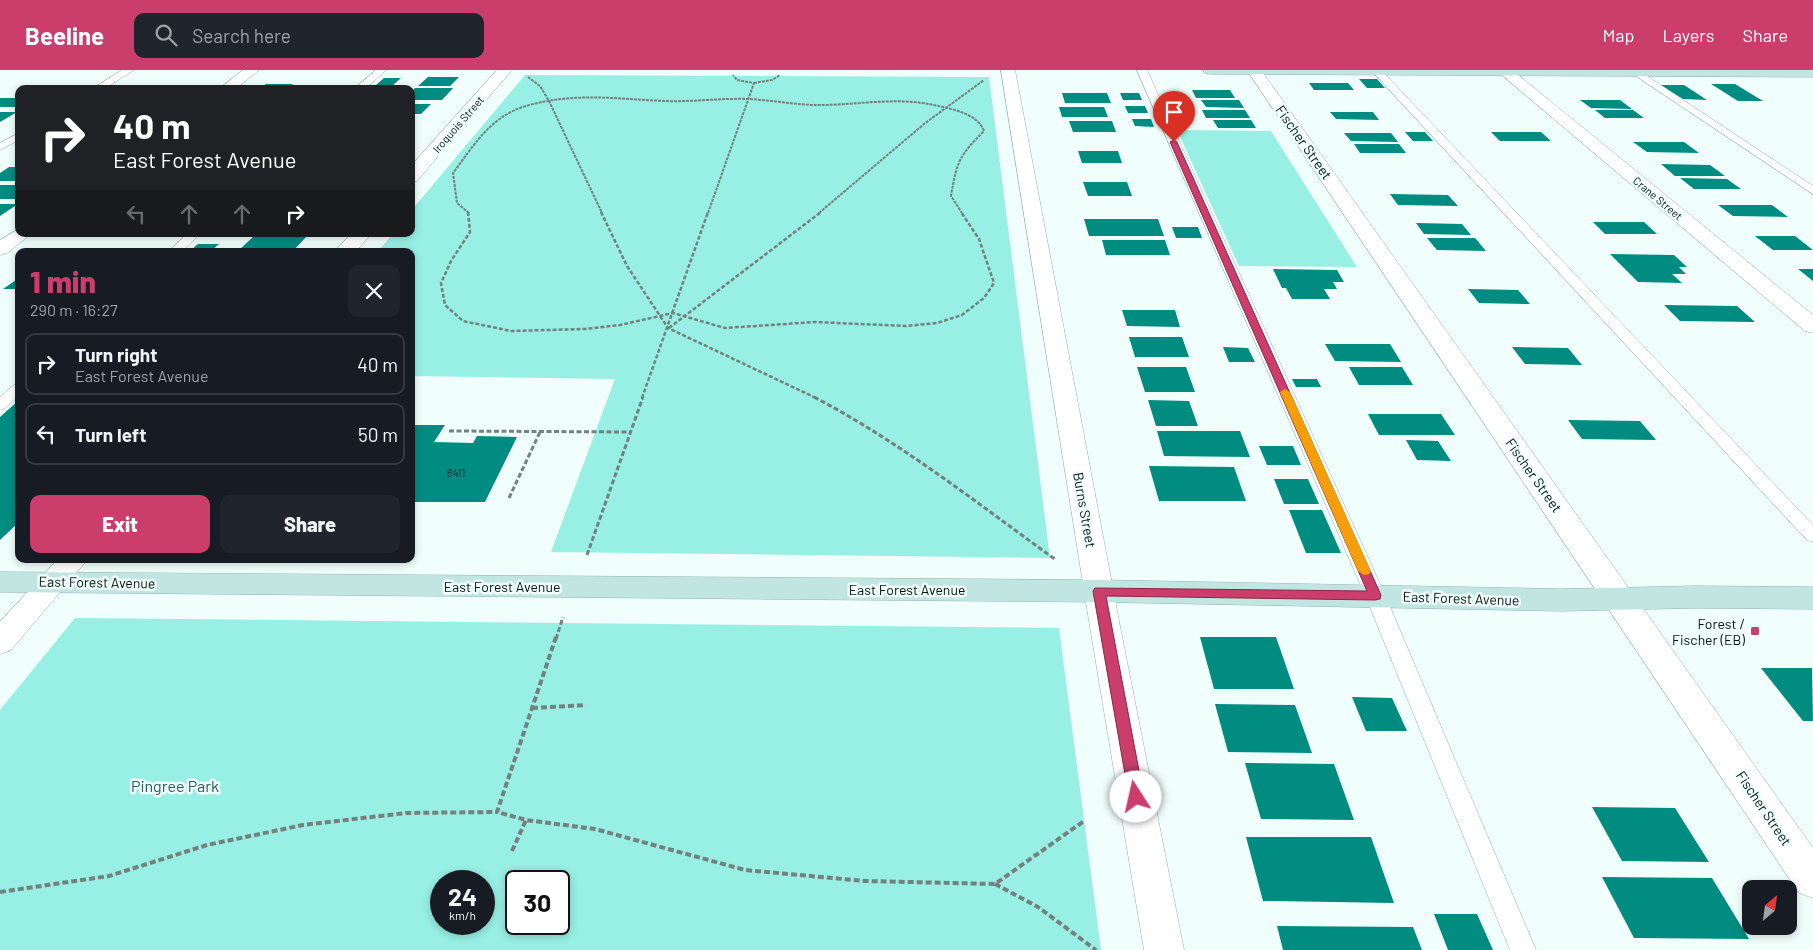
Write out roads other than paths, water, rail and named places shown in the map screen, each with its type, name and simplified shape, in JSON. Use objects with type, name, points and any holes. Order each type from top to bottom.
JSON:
[{"type":"main road","points":[[1210,70],[1813,73]]},
{"type":"main road","name":"East Forest Avenue","points":[[0,582],[1099,591],[1562,600],[1694,596],[1813,598]]},
{"type":"street","points":[[231,85],[252,70]]},
{"type":"street","name":"Iroquois Street","points":[[415,172],[505,70]]},
{"type":"street","name":"Fischer Street","points":[[1254,70],[1813,880]]},
{"type":"street","name":"Crane Street","points":[[1504,71],[1813,326]]},
{"type":"street","name":"Burns Street","points":[[999,73],[1099,591],[1164,950]]},
{"type":"street","points":[[0,249],[17,237]]},
{"type":"street","points":[[349,248],[358,237]]},
{"type":"street","points":[[0,642],[70,563]]},
{"type":"lane","points":[[105,85],[129,70]]},
{"type":"lane","points":[[364,85],[381,70]]},
{"type":"lane","points":[[1142,70],[1375,595],[1523,950]]},
{"type":"lane","points":[[1377,70],[1813,536]]},
{"type":"lane","points":[[1634,71],[1813,191]]},
{"type":"lane","points":[[0,147],[15,138]]},
{"type":"lane","points":[[178,248],[190,237]]},
{"type":"lane","points":[[0,405],[15,392]]},
{"type":"place","name":"Forest / Fischer (EB)","points":[[1755,631]]},
{"type":"park label","name":"Pingree Park","points":[[175,785]]}]
